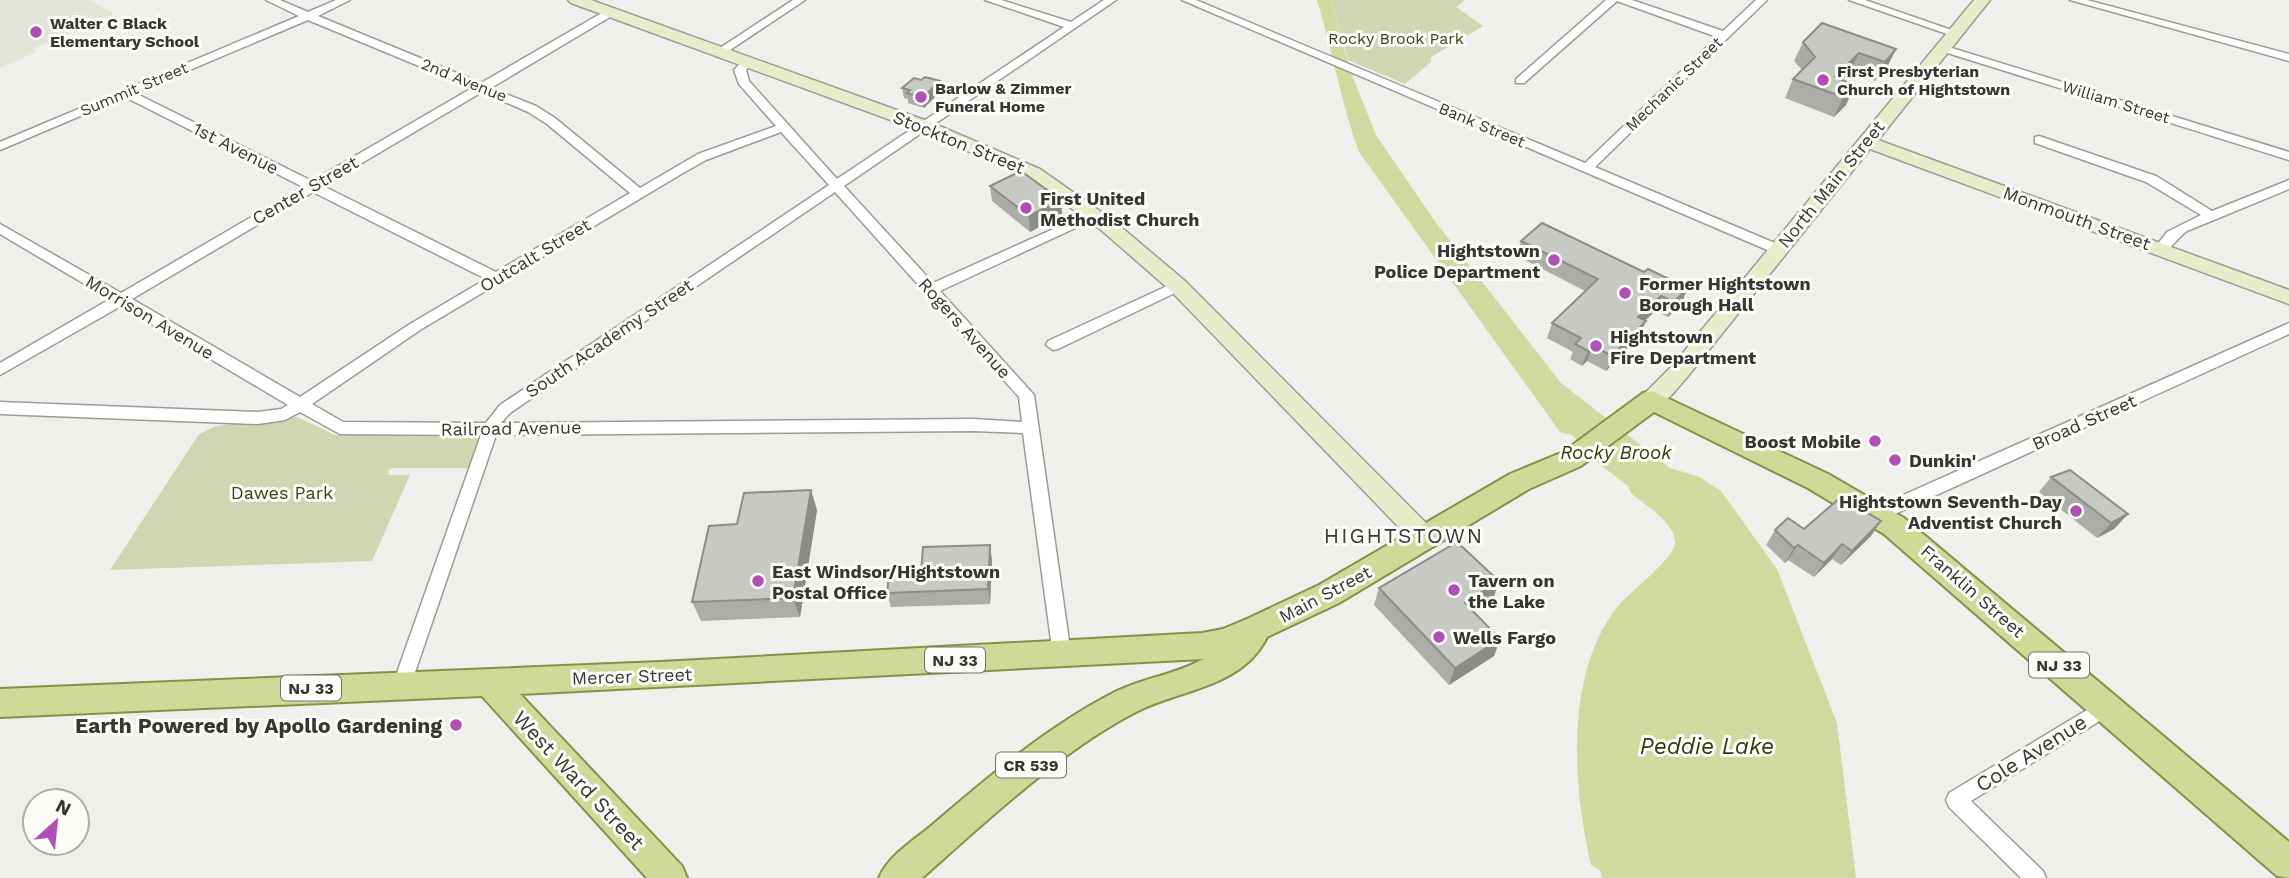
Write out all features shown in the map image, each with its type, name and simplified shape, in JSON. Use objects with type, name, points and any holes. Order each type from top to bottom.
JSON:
[{"type":"main road","name":"Stockton Street","points":[[576,0],[924,126],[1018,164],[1094,216],[1178,286],[1426,539]]},
{"type":"main road","name":"North Main Street","points":[[1651,400],[1680,371],[1982,0]]},
{"type":"main road","name":"Franklin Street","points":[[1651,400],[1687,415],[1878,514],[1935,559],[2289,864]]},
{"type":"main road","name":"Main Street","points":[[1260,627],[1329,594],[1426,539],[1458,534],[1531,491],[1541,476],[1621,425],[1651,400]]},
{"type":"main road","points":[[1621,425],[1687,415]]},
{"type":"main road","name":"Mercer Street","points":[[0,704],[1062,655],[1202,646],[1226,641],[1260,627]]},
{"type":"main road","name":"CR 539","points":[[896,878],[1017,776],[1069,738],[1143,692],[1184,682],[1238,653],[1260,627]]},
{"type":"main road","name":"West Ward Street","points":[[488,681],[670,878]]},
{"type":"street","name":"2nd Avenue","points":[[271,0],[541,115],[638,193]]},
{"type":"street","name":"Summit Street","points":[[0,146],[345,0]]},
{"type":"street","points":[[720,52],[800,0]]},
{"type":"street","points":[[990,0],[1073,26]]},
{"type":"street","name":"South Academy Street","points":[[401,684],[491,428],[505,409],[1111,0]]},
{"type":"street","name":"Bank Street","points":[[1187,0],[1777,249]]},
{"type":"street","points":[[1520,81],[1612,0]]},
{"type":"street","points":[[1622,0],[1725,36]]},
{"type":"street","name":"Mechanic Street","points":[[1586,169],[1762,0]]},
{"type":"street","points":[[1854,0],[1954,33]]},
{"type":"street","points":[[2076,0],[2289,58]]},
{"type":"street","name":"Center Street","points":[[0,370],[611,12]]},
{"type":"street","name":"William Street","points":[[1942,48],[2289,156]]},
{"type":"street","name":"Rogers Avenue","points":[[747,62],[740,71],[743,82],[1026,395],[1062,655]]},
{"type":"street","name":"1st Avenue","points":[[125,93],[496,278]]},
{"type":"street","name":"Outcalt Street","points":[[299,405],[415,327],[638,193],[702,158],[783,127]]},
{"type":"street","points":[[2039,140],[2151,179],[2210,215]]},
{"type":"street","name":"Monmouth Street","points":[[1865,141],[2289,297]]},
{"type":"street","points":[[2161,249],[2172,235],[2210,215],[2289,184]]},
{"type":"street","points":[[931,290],[1094,216]]},
{"type":"street","name":"Morrison Avenue","points":[[0,228],[299,405]]},
{"type":"street","points":[[1054,345],[1178,286]]},
{"type":"street","name":"Broad Street","points":[[1878,514],[2289,328]]},
{"type":"street","points":[[0,408],[258,418],[285,414],[299,405]]},
{"type":"street","name":"Railroad Avenue","points":[[299,405],[340,428],[355,430],[946,425],[1031,428]]},
{"type":"street","name":"Cole Avenue","points":[[2036,878],[1956,800],[2107,706]]},
{"type":"shaded area","name":"Walter C Black Elementary School","points":[[0,0],[90,0],[114,14],[33,49],[37,52],[0,68]]},
{"type":"green space","name":"Rocky Brook Park","points":[[1331,0],[1465,0],[1456,7],[1483,26],[1431,57],[1431,62],[1405,84],[1348,60]]},
{"type":"green space","name":"Dawes Park","points":[[297,417],[335,435],[481,435],[470,468],[393,468],[388,471],[389,475],[410,475],[372,561],[110,570],[199,434],[216,426]]},
{"type":"water","name":"Peddie Lake","points":[[1317,0],[1331,0],[1350,70],[1376,135],[1434,220],[1561,383],[1670,468],[1700,477],[1721,491],[1777,569],[1837,723],[1856,878],[1602,878],[1600,870],[1591,865],[1577,766],[1577,731],[1588,664],[1601,633],[1618,606],[1667,558],[1675,544],[1674,536],[1659,515],[1631,493],[1628,486],[1599,464],[1572,435],[1560,432],[1359,152]]},
{"type":"building","points":[[1822,23],[1896,49],[1885,62],[1859,53],[1835,77],[1855,85],[1843,97],[1793,79],[1815,57],[1803,42]]},
{"type":"building","points":[[925,77],[940,81],[922,98],[907,93],[910,90],[902,88],[914,78],[921,80]]},
{"type":"building","points":[[1021,171],[1061,200],[1029,216],[990,186]]},
{"type":"building","points":[[1542,223],[1644,272],[1648,269],[1688,288],[1674,302],[1661,296],[1638,317],[1646,321],[1612,356],[1593,346],[1588,351],[1575,344],[1581,338],[1552,323],[1598,279],[1521,241]]},
{"type":"building","points":[[2070,470],[2128,514],[2111,523],[2051,477]]},
{"type":"building","name":"East Windsor/Hightstown Postal Office","points":[[811,490],[793,598],[692,602],[709,526],[737,524],[744,493]]},
{"type":"building","points":[[1841,497],[1881,521],[1852,551],[1842,544],[1824,563],[1798,545],[1794,548],[1775,530],[1788,518],[1804,529]]},
{"type":"building","points":[[1457,542],[1499,581],[1465,603],[1500,639],[1455,668],[1379,588]]},
{"type":"building","points":[[990,545],[988,589],[887,593],[889,574],[921,573],[923,547]]},
{"type":"place","name":"Walter C Black Elementary School","points":[[36,32]]},
{"type":"place","name":"First Presbyterian Church of Hightstown","points":[[1823,80]]},
{"type":"place","name":"Barlow & Zimmer Funeral Home","points":[[921,97]]},
{"type":"place","name":"First United Methodist Church","points":[[1026,208]]},
{"type":"place","name":"Hightstown Police Department","points":[[1554,260]]},
{"type":"place","name":"Former Hightstown Borough Hall","points":[[1625,293]]},
{"type":"place","name":"Hightstown Fire Department","points":[[1596,346]]},
{"type":"place","name":"Boost Mobile","points":[[1875,441]]},
{"type":"place","name":"Dunkin'","points":[[1895,460]]},
{"type":"place","name":"Hightstown Seventh-Day Adventist Church","points":[[2076,511]]},
{"type":"place","name":"East Windsor/Hightstown Postal Office","points":[[758,581]]},
{"type":"place","name":"Tavern on the Lake","points":[[1454,590]]},
{"type":"place","name":"Wells Fargo","points":[[1439,637]]},
{"type":"place","name":"Earth Powered by Apollo Gardening","points":[[456,725]]},
{"type":"district","name":"HIGHTSTOWN","points":[[1404,535]]},
{"type":"water label","name":"Rocky Brook","points":[[1616,452]]}]
